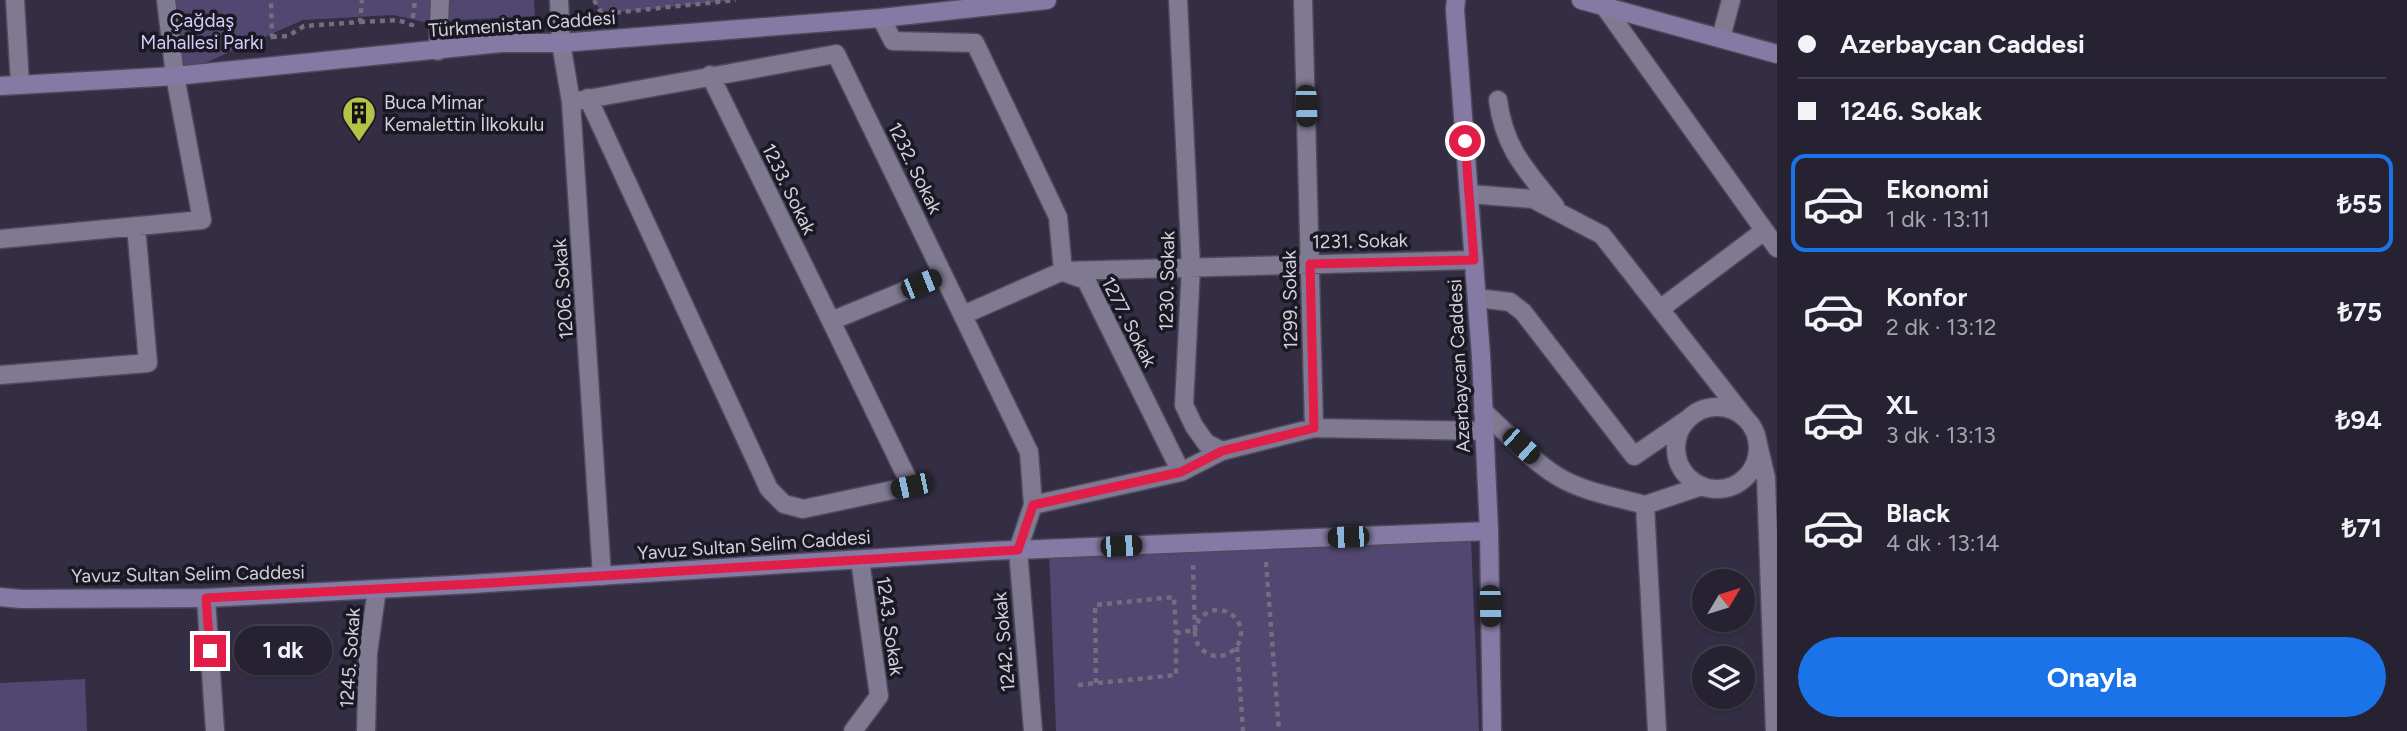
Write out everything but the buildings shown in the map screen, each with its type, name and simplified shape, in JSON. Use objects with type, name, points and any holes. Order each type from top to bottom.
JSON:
[{"type":"main road","name":"Türkmenistan Caddesi","points":[[0,86],[176,76],[501,43],[561,43],[881,19],[1047,0]]},
{"type":"main road","name":"Azerbaycan Caddesi","points":[[1456,0],[1489,531],[1492,731]]},
{"type":"main road","points":[[1581,0],[1605,3],[1777,54]]},
{"type":"main road","name":"Yavuz Sultan Selim Caddesi","points":[[22,599],[206,598],[1018,550],[1489,531]]},
{"type":"main road","points":[[0,597],[22,599]]},
{"type":"main road","points":[[0,603],[22,599]]},
{"type":"street","points":[[15,0],[20,84]]},
{"type":"street","points":[[0,239],[202,220],[176,76],[166,0]]},
{"type":"street","points":[[438,51],[440,0]]},
{"type":"street","name":"1206. Sokak","points":[[559,0],[561,43],[580,100],[602,576]]},
{"type":"street","name":"1230. Sokak","points":[[1178,0],[1191,267],[1184,405],[1206,443],[1222,451]]},
{"type":"street","name":"1299. Sokak","points":[[1303,0],[1314,428]]},
{"type":"street","points":[[1721,38],[1731,0]]},
{"type":"street","points":[[1605,3],[1777,248]]},
{"type":"street","points":[[881,19],[893,41],[975,43],[1058,218],[1063,271]]},
{"type":"street","name":"1232. Sokak","points":[[580,100],[836,54],[1029,452],[1033,505],[1018,550]]},
{"type":"street","name":"1233. Sokak","points":[[580,100],[769,489],[784,504],[803,509],[911,486],[710,75]]},
{"type":"street","points":[[1498,100],[1507,138],[1517,157],[1561,214]]},
{"type":"street","points":[[1469,194],[1533,199],[1602,235],[1754,430],[1766,478],[1774,731]]},
{"type":"street","points":[[0,375],[148,363],[136,226]]},
{"type":"street","points":[[1660,309],[1765,231]]},
{"type":"street","name":"1231. Sokak","points":[[963,315],[1063,271],[1474,260]]},
{"type":"street","name":"1277. Sokak","points":[[1063,271],[1086,280],[1181,472]]},
{"type":"street","points":[[831,321],[943,275]]},
{"type":"street","points":[[1476,298],[1510,302],[1523,312],[1634,456],[1698,411],[1710,407],[1735,411],[1746,419]]},
{"type":"street","points":[[1483,411],[1557,476],[1577,486],[1644,505],[1702,486],[1723,488],[1742,481],[1752,471],[1758,444]]},
{"type":"street","points":[[1688,419],[1680,429],[1677,455],[1681,467],[1690,478],[1702,486]]},
{"type":"street","points":[[1033,505],[1181,472],[1222,451],[1314,428],[1484,431]]},
{"type":"street","points":[[1644,505],[1657,731]]},
{"type":"street","name":"1242. Sokak","points":[[1018,550],[1033,731]]},
{"type":"street","name":"1243. Sokak","points":[[853,731],[879,696],[860,560]]},
{"type":"street","name":"1245. Sokak","points":[[366,731],[368,653],[377,589]]},
{"type":"street","points":[[206,598],[215,731]]},
{"type":"path","points":[[271,0],[272,37]]},
{"type":"path","points":[[360,22],[362,0]]},
{"type":"path","points":[[190,34],[191,46],[288,36],[304,26],[398,20],[412,25],[415,0]]},
{"type":"path","points":[[594,0],[602,14],[736,0]]},
{"type":"path","points":[[1264,540],[1279,731]]},
{"type":"path","points":[[1192,543],[1195,630],[1199,646],[1211,654],[1225,655],[1237,646],[1240,640],[1240,625],[1237,619],[1223,610],[1208,612],[1197,622],[1195,630]]},
{"type":"path","points":[[1078,685],[1176,675],[1174,597],[1095,605],[1096,683]]},
{"type":"path","points":[[1175,633],[1195,630]]},
{"type":"path","points":[[1237,646],[1242,731]]},
{"type":"green space","name":"Çağdaş Mahallesi Parkı","points":[[166,0],[534,0],[535,16],[424,22],[393,15],[303,20],[175,76]]},
{"type":"green space","points":[[594,0],[736,0],[602,14]]},
{"type":"green space","points":[[1471,540],[1479,731],[1056,731],[1049,549]]},
{"type":"green space","points":[[85,679],[87,731],[0,731],[0,683]]},
{"type":"place","name":"Buca Mimar Kemalettin İlkokulu","points":[[359,143]]},
{"type":"route","points":[[210,651],[206,598],[1018,550],[1033,505],[1181,472],[1222,451],[1314,428],[1310,264],[1474,260],[1465,141]]}]
